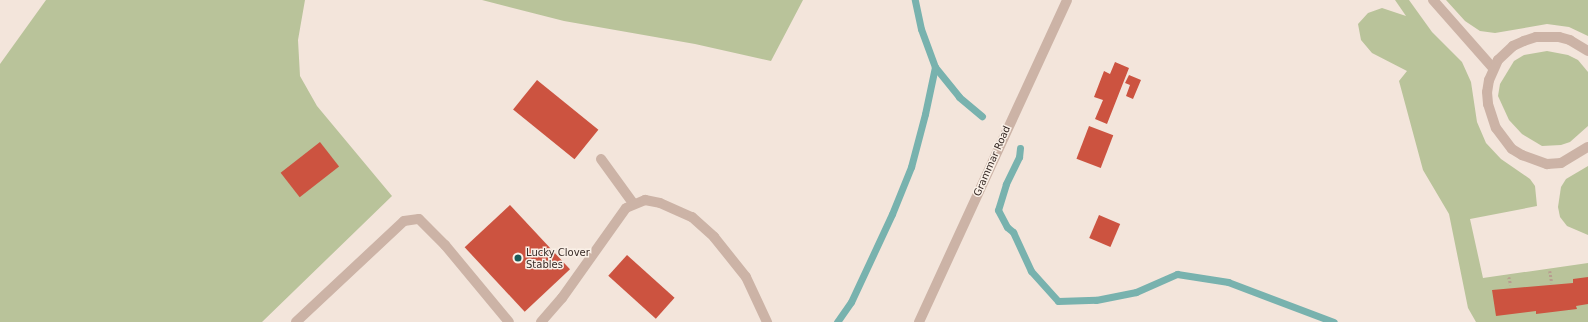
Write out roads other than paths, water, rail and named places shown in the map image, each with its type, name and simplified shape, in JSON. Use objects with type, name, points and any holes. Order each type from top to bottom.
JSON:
[{"type":"street","name":"Grammar Road","points":[[919,322],[1067,0]]},
{"type":"street","points":[[1433,0],[1493,68]]},
{"type":"street","points":[[1588,51],[1570,40],[1559,37],[1536,37],[1513,46],[1493,68],[1488,80],[1488,104],[1496,128],[1512,149],[1535,161],[1547,164],[1571,159],[1588,147]]},
{"type":"street","points":[[601,159],[633,203]]},
{"type":"street","points":[[541,322],[562,298],[626,208],[633,203],[645,200],[660,203],[692,217],[734,259],[755,294],[767,322]]},
{"type":"street","points":[[296,322],[404,221],[419,219],[445,245],[509,322]]},
{"type":"waterway","points":[[837,322],[851,302],[892,214],[911,167],[925,114],[935,67],[921,29],[915,0]]},
{"type":"waterway","points":[[935,67],[959,97],[982,116]]},
{"type":"waterway","points":[[1020,148],[1019,157],[1006,184],[998,210],[1007,227],[1013,232],[1031,271],[1058,301],[1096,300],[1136,292],[1177,274],[1228,282],[1334,322]]},
{"type":"place","name":"Lucky Clover Stables","points":[[518,258]]}]
